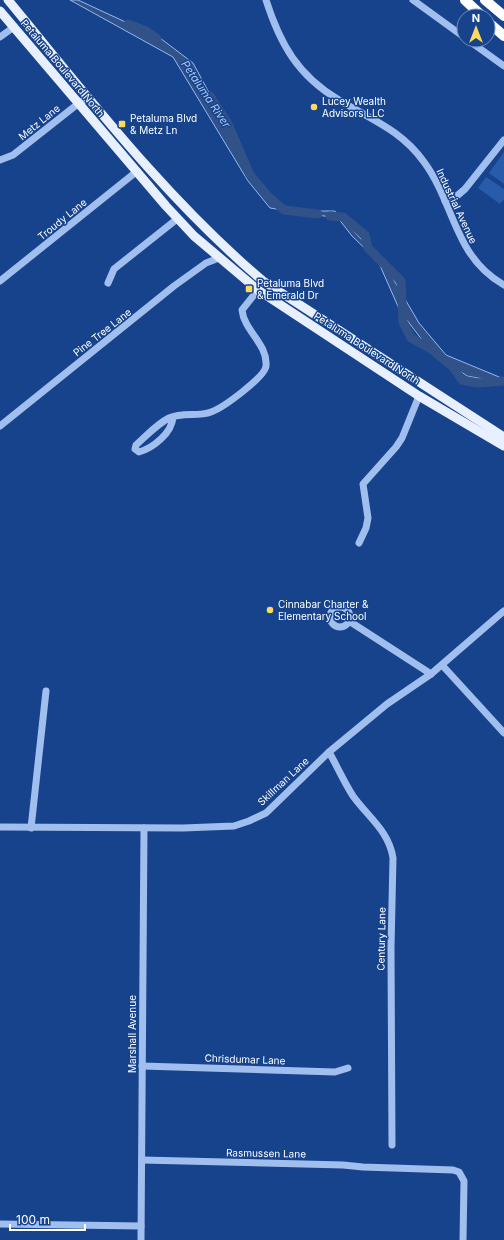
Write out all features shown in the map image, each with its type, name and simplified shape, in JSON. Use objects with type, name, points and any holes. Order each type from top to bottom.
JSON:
[{"type":"highway","points":[[465,0],[474,8]]},
{"type":"highway","points":[[485,0],[504,16]]},
{"type":"highway","points":[[496,29],[504,36]]},
{"type":"main road","name":"Petaluma Boulevard North","points":[[8,0],[89,98],[177,200],[228,252],[263,281],[504,437]]},
{"type":"main road","name":"Petaluma Boulevard North","points":[[0,11],[136,172],[178,219],[219,258],[258,290],[419,396],[504,446]]},
{"type":"street","name":"Industrial Avenue","points":[[266,0],[280,38],[301,69],[330,94],[383,123],[405,140],[417,153],[430,171],[445,201],[459,235],[472,257],[489,275],[504,285]]},
{"type":"street","points":[[413,0],[456,31]]},
{"type":"street","points":[[0,37],[14,27]]},
{"type":"street","points":[[479,48],[504,66]]},
{"type":"street","name":"Metz Lane","points":[[0,160],[13,155],[79,103],[89,98]]},
{"type":"street","points":[[445,201],[458,195],[465,189],[504,140]]},
{"type":"street","name":"Troudy Lane","points":[[0,281],[136,172]]},
{"type":"street","points":[[108,283],[114,269],[178,219]]},
{"type":"street","name":"Pine Tree Lane","points":[[0,426],[174,286],[206,263],[219,258]]},
{"type":"street","points":[[173,417],[171,427],[154,444],[142,451],[138,452],[135,449],[136,445],[161,424],[173,417],[212,412],[255,382],[264,372],[266,366],[265,354],[247,325],[242,310],[258,290]]},
{"type":"street","points":[[359,542],[366,528],[368,518],[363,484],[366,479],[386,460],[399,443],[419,396]]},
{"type":"street","name":"Skillman Lane","points":[[0,827],[144,828],[234,826],[249,821],[266,813],[329,752],[387,704],[431,674],[504,611]]},
{"type":"street","points":[[349,621],[431,674]]},
{"type":"street","points":[[442,665],[504,733]]},
{"type":"street","points":[[31,828],[46,691]]},
{"type":"street","name":"Century Lane","points":[[329,752],[353,795],[384,832],[391,846],[392,1145]]},
{"type":"street","name":"Marshall Avenue","points":[[141,1240],[144,828]]},
{"type":"street","name":"Chrisdumar Lane","points":[[142,1066],[335,1072],[348,1068]]},
{"type":"street","name":"Rasmussen Lane","points":[[142,1160],[343,1164],[359,1167],[453,1170],[463,1175],[464,1180],[463,1240]]},
{"type":"street","points":[[0,1224],[141,1226]]},
{"type":"shaded area","points":[[504,152],[504,184],[489,173]]},
{"type":"shaded area","points":[[486,177],[504,189],[504,199],[500,204],[478,188]]},
{"type":"water","points":[[70,0],[78,0],[160,38],[193,63],[245,159],[256,185],[274,205],[317,211],[335,211],[363,241],[378,253],[419,323],[446,355],[504,379],[504,383],[467,376],[429,349],[400,311],[378,261],[352,236],[338,218],[270,208],[248,181],[173,57]]},
{"type":"waterway","name":"Petaluma River","points":[[128,24],[146,31],[157,39]]},
{"type":"waterway","name":"Petaluma River","points":[[210,96],[228,124],[250,175],[267,195],[284,210],[318,214]]},
{"type":"waterway","name":"Petaluma River","points":[[330,216],[343,217],[365,235],[368,248],[401,281],[403,322],[411,338],[431,349],[453,367],[462,380],[477,383],[504,381]]},
{"type":"place","name":"Lucey Wealth Advisors LLC","points":[[314,107]]},
{"type":"place","name":"Petaluma Blvd & Metz Ln","points":[[122,124]]},
{"type":"place","name":"Petaluma Blvd & Emerald Dr","points":[[249,289]]},
{"type":"place","name":"Cinnabar Charter & Elementary School","points":[[270,610]]}]
